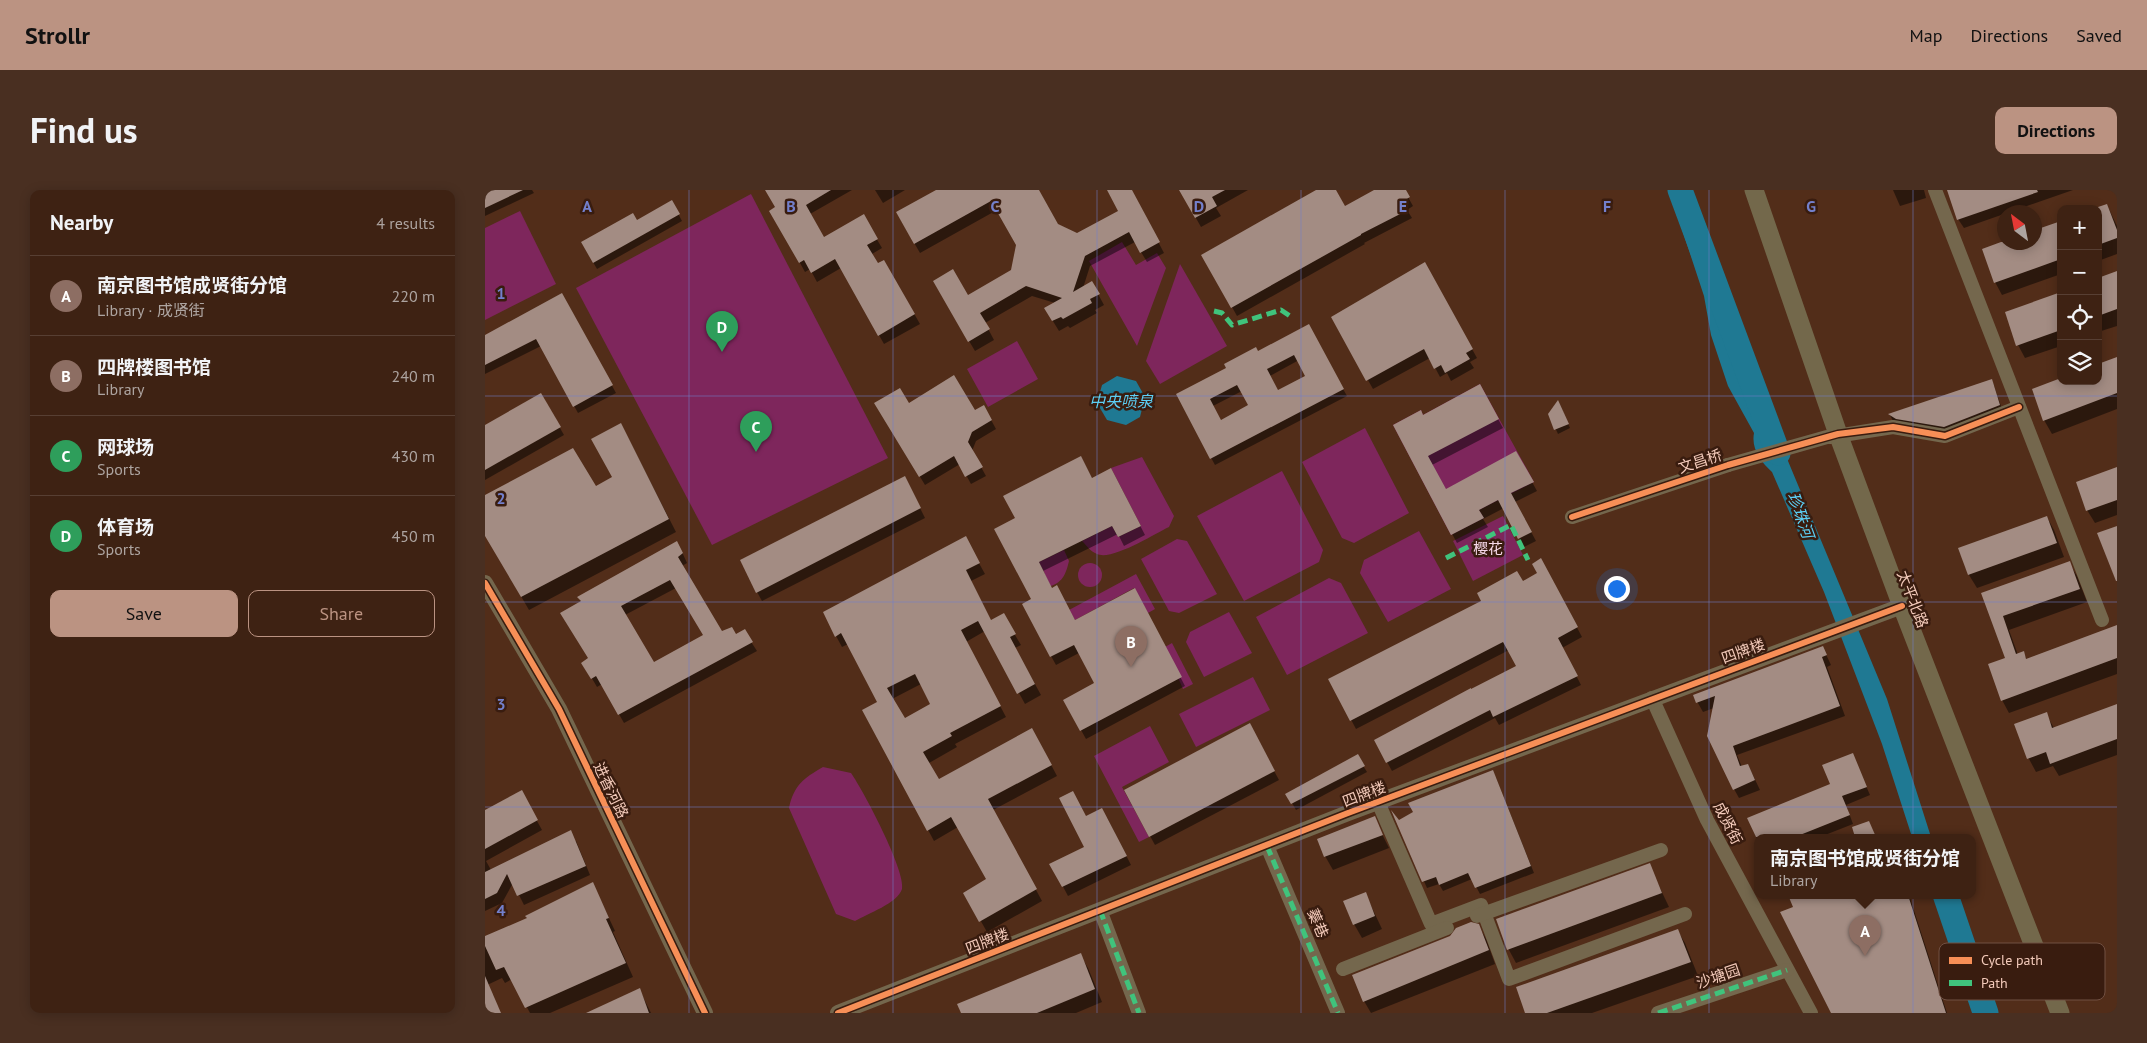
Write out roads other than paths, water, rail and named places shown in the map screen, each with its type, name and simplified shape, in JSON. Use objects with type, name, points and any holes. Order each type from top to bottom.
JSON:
[{"type":"main road","name":"太平北路","points":[[1754,190],[1833,436],[2033,943]]},
{"type":"main road","name":"太平北路","points":[[2055,1000],[2060,1013]]},
{"type":"street","points":[[1935,190],[2102,620]]},
{"type":"street","name":"文昌桥","points":[[1572,517],[1728,465],[1833,436],[1893,427],[1945,436],[2019,407]]},
{"type":"street","name":"进香河路","points":[[485,583],[559,709],[705,1013]]},
{"type":"street","name":"四牌楼","points":[[839,1013],[1378,802],[1901,606]]},
{"type":"street","name":"成贤街","points":[[1652,698],[1707,820],[1811,1013]]},
{"type":"street","points":[[1378,802],[1431,924],[1481,905],[1509,978],[1685,914]]},
{"type":"street","name":"蓁巷","points":[[1267,846],[1338,1013]]},
{"type":"street","points":[[1343,969],[1485,913],[1661,850]]},
{"type":"street","points":[[1100,910],[1139,1013]]},
{"type":"street","name":"沙塘园","points":[[1658,1013],[1787,970]]},
{"type":"water","points":[[1669,190],[1685,190],[1725,326],[1751,394],[1788,461],[1887,699],[1930,834],[1911,834],[1882,744],[1824,592],[1772,472],[1755,450],[1754,433],[1728,386],[1711,335],[1704,296]]},
{"type":"water","name":"中央喷泉","points":[[1117,376],[1136,381],[1145,397],[1140,417],[1126,425],[1107,420],[1097,403],[1102,385]]},
{"type":"water","points":[[1933,899],[1950,899],[1964,943],[1948,943]]},
{"type":"water","points":[[1968,1000],[1982,1000],[1986,1013],[1972,1013]]},
{"type":"waterway","name":"珍珠河","points":[[1680,190],[1778,453]]},
{"type":"waterway","name":"珍珠河","points":[[1947,899],[1962,943]]},
{"type":"waterway","name":"珍珠河","points":[[1982,1000],[1986,1013]]},
{"type":"place","name":"体育场","points":[[722,352]]},
{"type":"place","name":"网球场","points":[[756,452]]},
{"type":"place","name":"四牌楼图书馆","points":[[1131,667]]},
{"type":"place","name":"南京图书馆成贤街分馆","points":[[1865,956]]},
{"type":"park label","name":"樱花","points":[[1488,548]]}]
